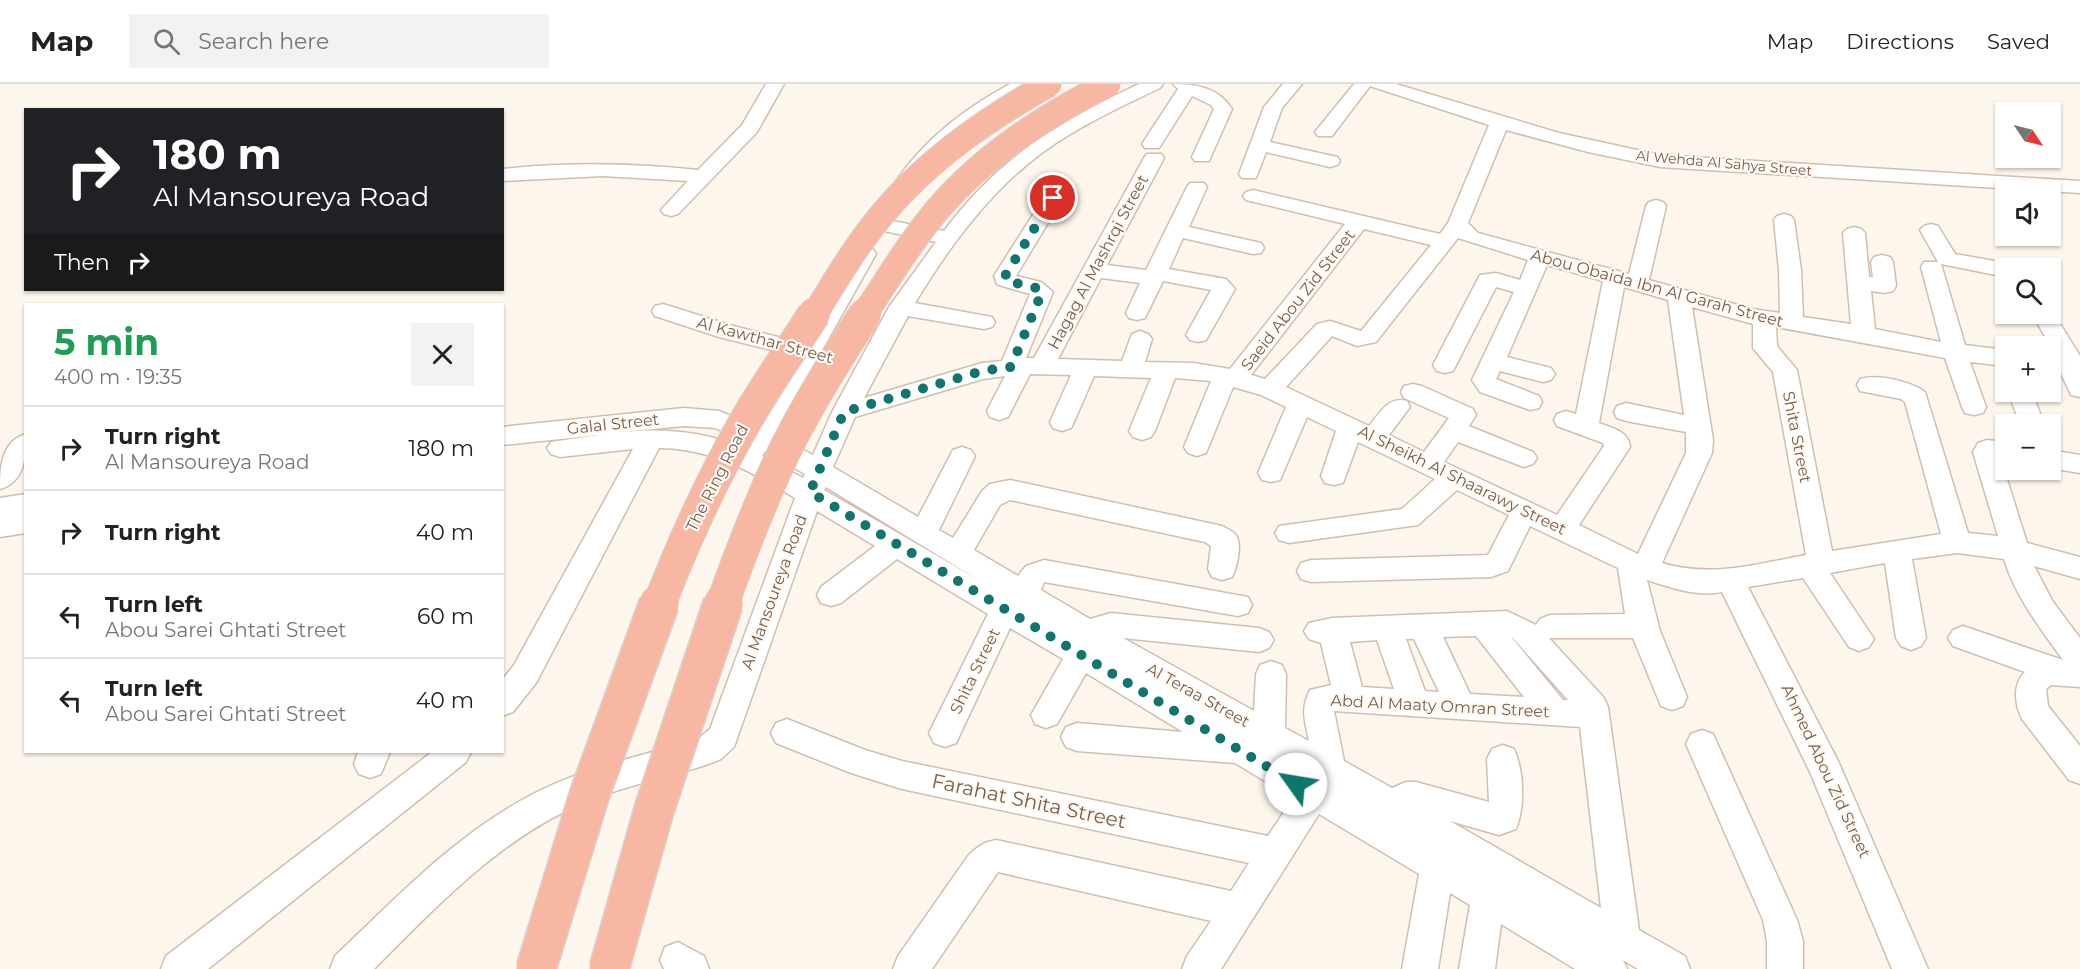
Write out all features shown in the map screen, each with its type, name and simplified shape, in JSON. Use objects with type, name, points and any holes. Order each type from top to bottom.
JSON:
[{"type":"highway","name":"The Ring Road","points":[[536,969],[590,790],[663,590],[705,498],[755,404],[869,231],[897,198],[927,168],[960,141],[995,116],[1049,84]]},
{"type":"highway","points":[[609,969],[664,773],[721,609],[760,508],[798,425],[857,327],[912,243],[939,208],[975,171],[1008,144],[1047,117],[1108,84]]},
{"type":"street","points":[[671,210],[750,128],[775,84]]},
{"type":"street","points":[[753,449],[913,170],[935,144],[973,114],[1024,84]]},
{"type":"street","name":"Al Mansoureya Road","points":[[348,969],[461,862],[509,826],[581,788],[700,753],[710,749],[723,737],[814,481],[844,412],[900,307],[949,238],[980,200],[1035,149],[1080,121],[1154,84]]},
{"type":"street","points":[[1249,174],[1272,108],[1293,84]]},
{"type":"street","points":[[1325,132],[1364,84]]},
{"type":"street","name":"Al Wehda Al Sahya Street","points":[[1378,84],[1498,123],[1616,153],[1660,161],[2080,187]]},
{"type":"street","points":[[1186,86],[1218,101],[1223,109],[1202,157]]},
{"type":"street","name":"Hagag Al Mashrqi Street","points":[[1025,366],[1094,270],[1186,86]]},
{"type":"street","points":[[1270,388],[1325,329],[1334,328],[1357,339],[1368,337],[1458,223],[1498,123]]},
{"type":"street","points":[[1259,145],[1330,161]]},
{"type":"street","points":[[504,175],[537,171],[606,169],[704,177]]},
{"type":"street","points":[[1137,313],[1197,187]]},
{"type":"street","points":[[1253,196],[1445,242]]},
{"type":"street","points":[[999,411],[1025,366],[1042,292],[1036,288],[1007,281],[1005,276],[1053,198]]},
{"type":"street","points":[[1562,529],[1617,447],[1617,442],[1612,436],[1576,424],[1626,281],[1656,206]]},
{"type":"street","points":[[1784,220],[1790,270],[1792,324]]},
{"type":"street","name":"Saeid Abou Zid Street","points":[[1197,447],[1230,377],[1359,221]]},
{"type":"street","name":"Abou Obaida Ibn Al Garah Street","points":[[1458,223],[1462,231],[1471,237],[1679,297],[1792,324],[1995,357]]},
{"type":"street","points":[[882,225],[949,238]]},
{"type":"street","points":[[1176,230],[1253,248]]},
{"type":"street","points":[[1931,230],[1947,259],[1995,266]]},
{"type":"street","points":[[1854,233],[1864,335]]},
{"type":"street","points":[[1530,402],[1485,383],[1484,380],[1540,257]]},
{"type":"street","points":[[1859,282],[1885,286],[1882,262]]},
{"type":"street","points":[[1932,267],[1955,352],[1974,407]]},
{"type":"street","points":[[1094,270],[1218,284],[1224,288],[1198,335]]},
{"type":"street","points":[[1445,365],[1488,280],[1527,289]]},
{"type":"street","points":[[1672,697],[1643,627],[1632,589],[1638,566],[1698,453],[1698,426],[1679,297]]},
{"type":"street","points":[[900,307],[984,322]]},
{"type":"street","name":"Al Kawthar Street","points":[[663,311],[727,332],[867,367]]},
{"type":"street","name":"Shita Street","points":[[1764,318],[1765,348],[1785,370],[1816,565]]},
{"type":"street","points":[[2048,324],[2080,389]]},
{"type":"street","points":[[1131,370],[1140,339]]},
{"type":"street","points":[[1494,361],[1543,374]]},
{"type":"street","name":"Al Sheikh Al Shaarawy Street","points":[[844,412],[982,371],[1025,366],[1194,371],[1230,377],[1270,388],[1638,566],[1684,581],[1711,584],[1897,550],[1957,543],[2014,550],[2080,568]]},
{"type":"street","points":[[1062,422],[1086,368]]},
{"type":"street","points":[[1142,431],[1166,371]]},
{"type":"street","points":[[1869,385],[1908,392],[1916,398],[1957,543]]},
{"type":"street","points":[[1374,438],[1405,400],[1464,415],[1429,464]]},
{"type":"street","points":[[1271,473],[1300,403]]},
{"type":"street","points":[[1626,412],[1698,426]]},
{"type":"street","name":"Galal Street","points":[[504,436],[684,417],[711,418],[716,433],[687,440],[651,440],[504,454]]},
{"type":"street","points":[[1334,476],[1350,426]]},
{"type":"street","points":[[1454,430],[1524,458]]},
{"type":"street","name":"Al Teraa Street","points":[[716,433],[753,449],[814,481],[1087,645],[1242,751],[1392,806],[1616,955]]},
{"type":"street","points":[[504,700],[525,674],[651,440]]},
{"type":"street","points":[[0,480],[24,446]]},
{"type":"street","points":[[1995,449],[1987,449],[1986,452],[2023,576],[2074,669]]},
{"type":"street","points":[[831,595],[911,539],[962,456]]},
{"type":"street","points":[[2061,461],[2080,464]]},
{"type":"street","points":[[1289,532],[1409,518],[1455,477]]},
{"type":"street","points":[[958,554],[992,498],[999,491],[1010,490],[1212,532],[1224,541],[1222,569]]},
{"type":"street","points":[[0,508],[24,504]]},
{"type":"street","points":[[1311,571],[1491,566],[1498,563],[1501,558],[1524,511]]},
{"type":"street","points":[[0,527],[24,523]]},
{"type":"street","name":"Al Teraa Street","points":[[911,539],[958,554],[1015,602]]},
{"type":"street","points":[[1897,550],[1911,638]]},
{"type":"street","points":[[1816,565],[1859,639]]},
{"type":"street","name":"Shita Street","points":[[945,733],[1015,602],[1031,575],[1036,571],[1044,570],[1238,605]]},
{"type":"street","name":"Ahmed Abou Zid Street","points":[[1730,580],[1777,665],[1824,761],[1872,870],[1910,969]]},
{"type":"street","points":[[1350,699],[1325,630],[1507,623],[1523,630],[1588,699],[1595,716],[1616,955]]},
{"type":"street","points":[[1483,624],[1555,713]]},
{"type":"street","points":[[1046,715],[1097,629],[1112,625],[1259,640]]},
{"type":"street","points":[[1423,626],[1461,706]]},
{"type":"street","points":[[1550,627],[1643,627]]},
{"type":"street","points":[[1387,628],[1414,704]]},
{"type":"street","points":[[1963,638],[2005,642],[2074,669]]},
{"type":"street","name":"Al Teraa Street","points":[[1087,645],[1269,735],[1322,782],[1437,867],[1488,898],[1574,959],[1616,955],[1672,969]]},
{"type":"street","points":[[2074,669],[2045,672],[2037,678],[2031,686],[2032,710],[2080,770]]},
{"type":"street","points":[[1269,735],[1272,674]]},
{"type":"street","name":"Abd Al Maaty Omran Street","points":[[1322,782],[1318,704],[1326,698],[1595,716]]},
{"type":"street","name":"Farahat Shita Street","points":[[787,733],[862,763],[902,775],[1275,853]]},
{"type":"street","points":[[1077,737],[1242,751]]},
{"type":"street","points":[[1702,744],[1780,920],[1785,941],[1785,969]]},
{"type":"street","points":[[179,969],[454,753]]},
{"type":"street","points":[[1392,806],[1406,797],[1416,797],[1499,820],[1506,813],[1503,759]]},
{"type":"street","points":[[1200,969],[1322,782]]},
{"type":"street","points":[[911,969],[980,867],[990,857],[996,856],[1239,910]]},
{"type":"street","points":[[1420,969],[1437,867]]},
{"type":"street","points":[[1477,969],[1488,898]]},
{"type":"route","points":[[1053,198],[1005,276],[1007,281],[1040,289],[1042,292],[1011,367],[982,371],[844,412],[810,492],[1296,784]]}]
